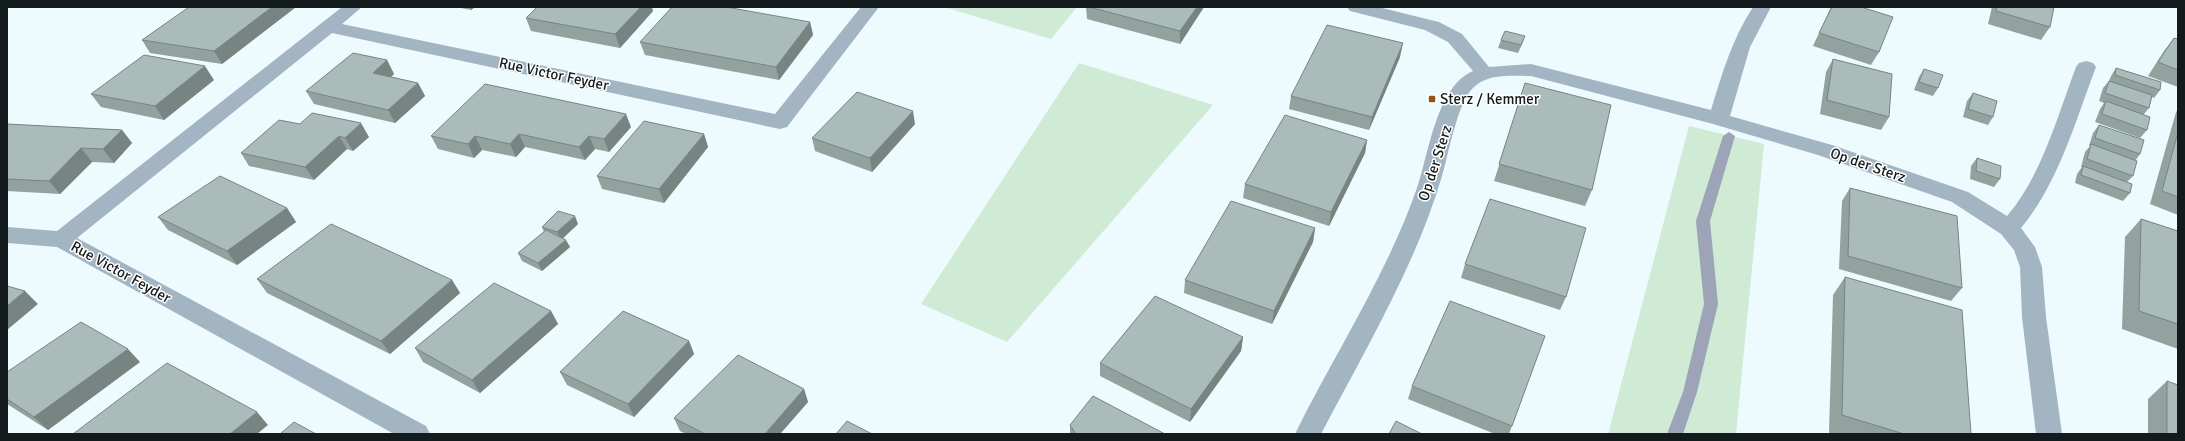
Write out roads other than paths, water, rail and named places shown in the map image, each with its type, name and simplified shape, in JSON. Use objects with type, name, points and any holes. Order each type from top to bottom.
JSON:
[{"type":"street","name":"Rue Victor Feyder","points":[[353,7],[61,239],[417,434]]},
{"type":"street","name":"Rue Victor Feyder","points":[[328,27],[780,122],[870,7]]},
{"type":"street","points":[[1356,7],[1432,26],[1455,38],[1485,74]]},
{"type":"street","points":[[1720,119],[1739,50],[1752,21],[1762,7]]},
{"type":"street","points":[[2009,228],[2027,206],[2046,169],[2086,67]]},
{"type":"street","name":"Op der Sterz","points":[[1308,434],[1381,298],[1428,187],[1456,97],[1467,82],[1485,74],[1505,70],[1531,70],[1720,119],[1825,150],[1960,197],[2009,228],[2024,248],[2032,267],[2034,317],[2049,434]]},
{"type":"street","points":[[7,235],[61,239]]},
{"type":"waterway","points":[[1675,434],[1690,392],[1711,304],[1703,221],[1729,136]]},
{"type":"place","name":"Sterz / Kemmer","points":[[1432,99]]}]
